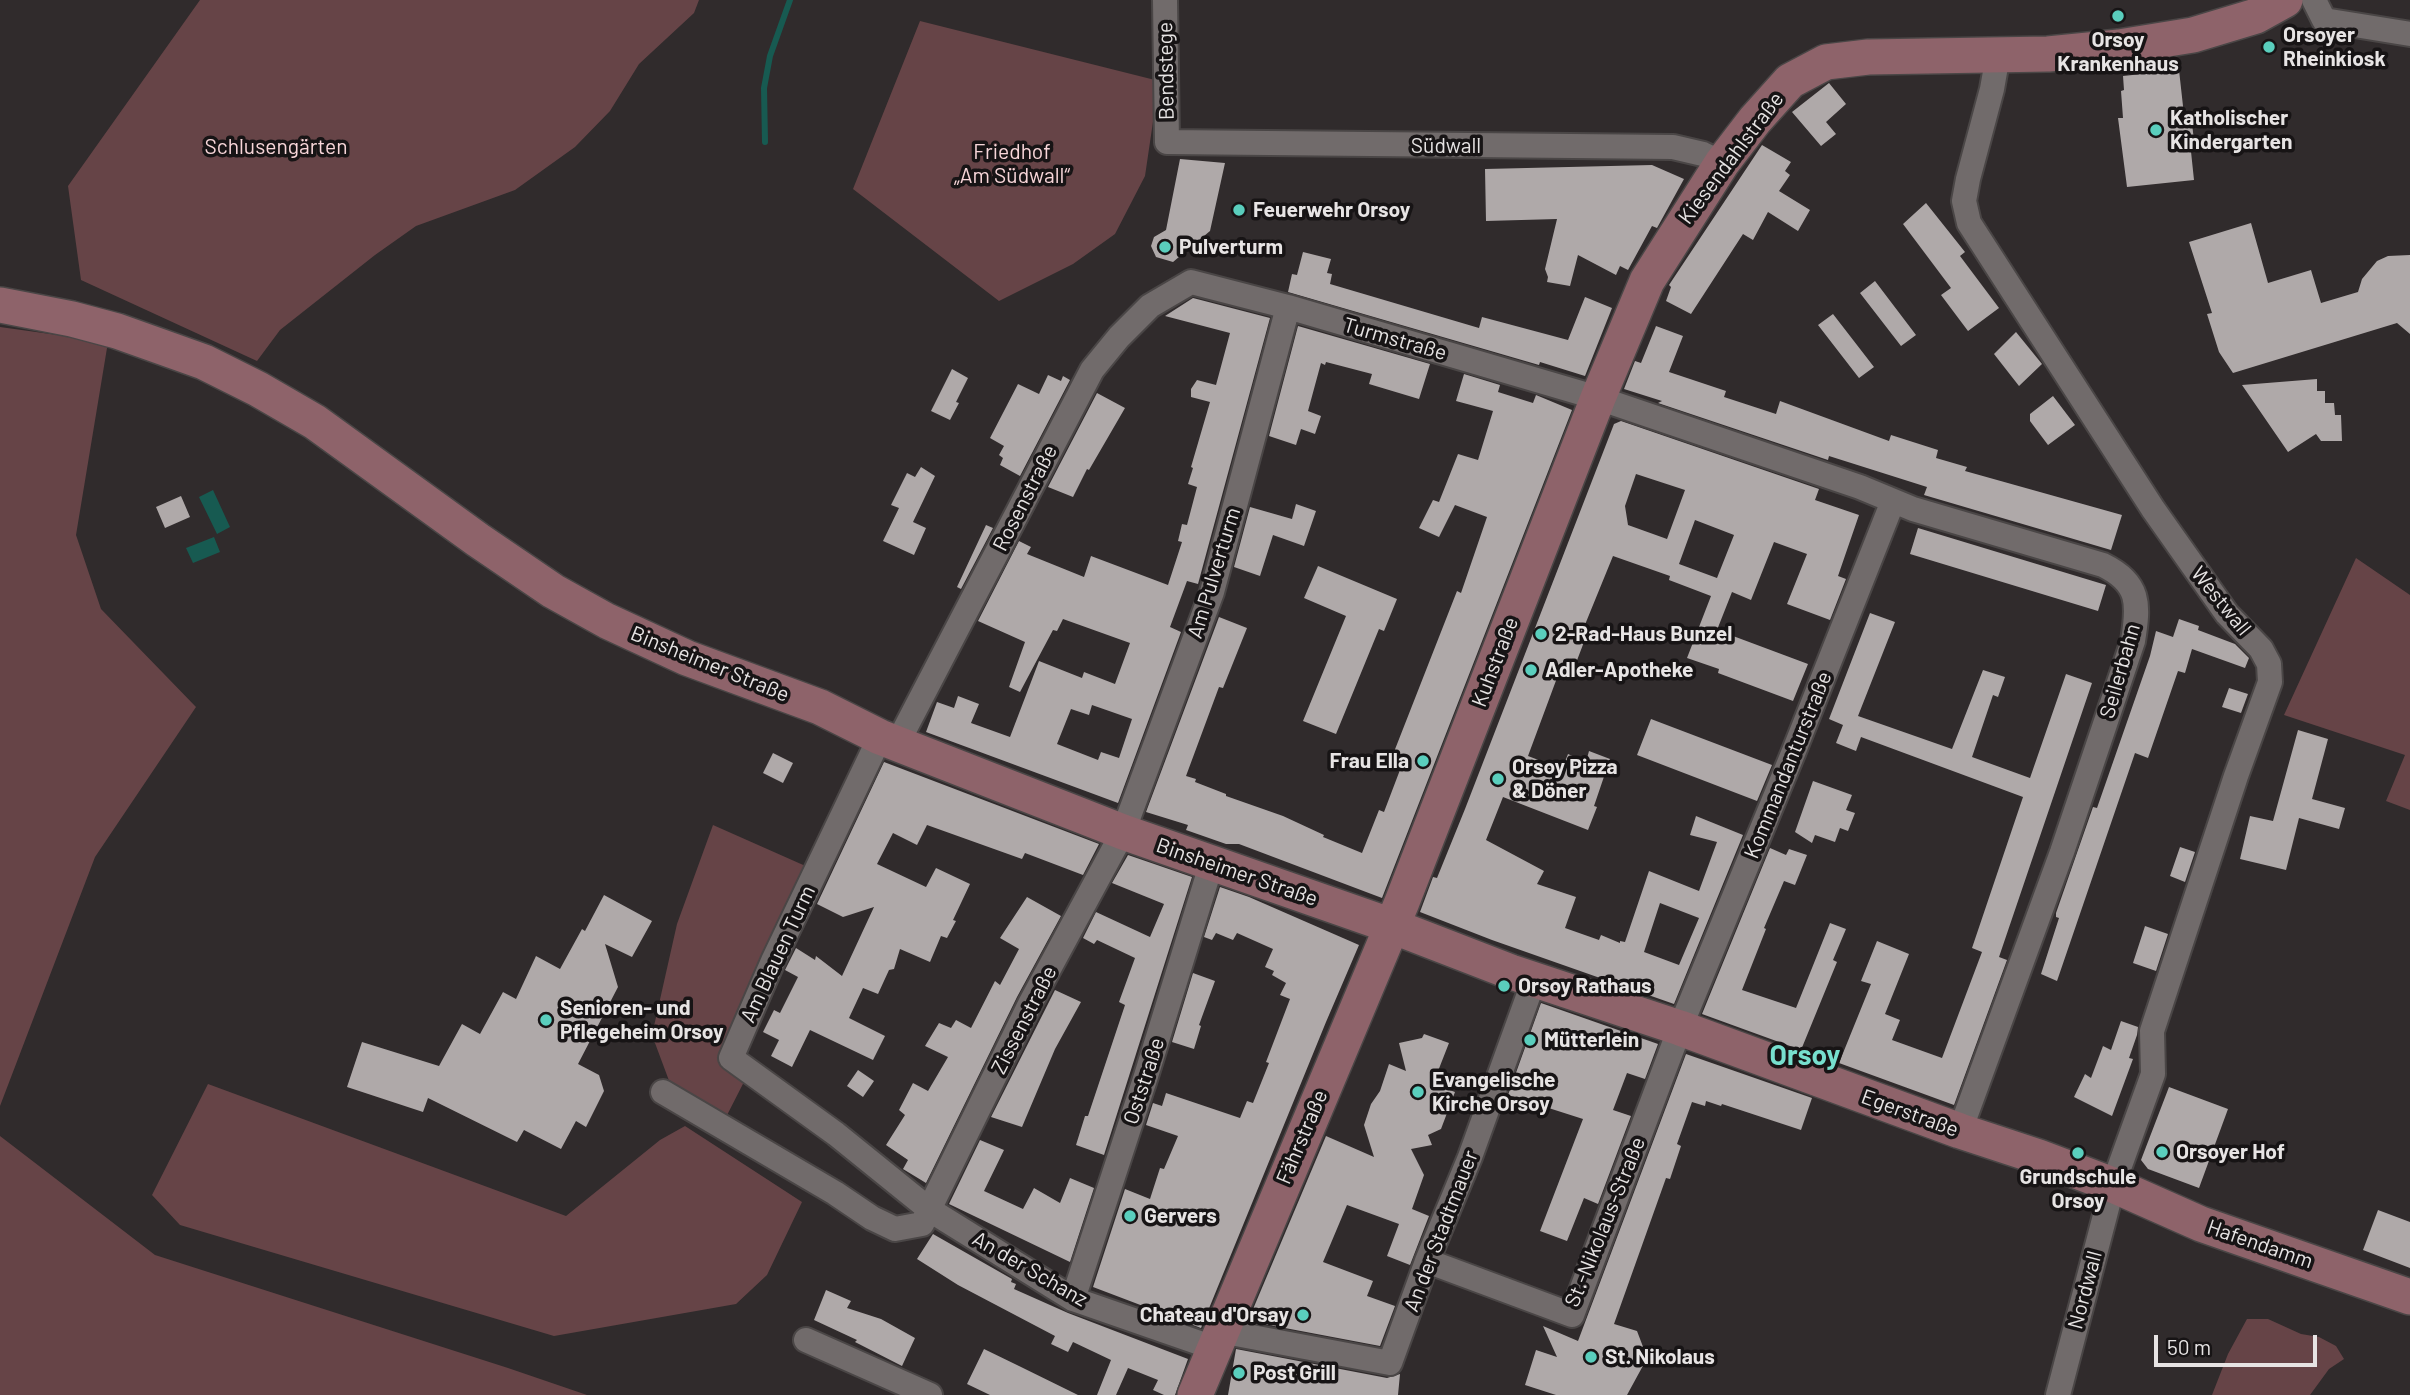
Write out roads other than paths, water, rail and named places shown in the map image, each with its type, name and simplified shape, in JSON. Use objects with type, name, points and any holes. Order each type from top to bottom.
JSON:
[{"type":"main road","name":"Kiesendahlstraße","points":[[1598,398],[1647,281],[1722,163],[1790,81],[1826,62],[1868,57],[2048,54],[2119,47],[2193,35],[2256,16],[2285,0]]},
{"type":"main road","name":"Binsheimer Straße","points":[[0,305],[117,331],[204,362],[258,389],[315,422],[478,540],[554,591],[607,621],[687,658],[820,707],[889,741],[1123,832],[1392,926]]},
{"type":"main road","name":"Kuhstraße","points":[[1392,926],[1598,398]]},
{"type":"main road","name":"Egerstraße","points":[[1392,926],[1534,980],[1680,1028],[2113,1185]]},
{"type":"main road","name":"Fährstraße","points":[[1195,1395],[1392,926]]},
{"type":"main road","name":"Hafendamm","points":[[2113,1185],[2201,1224],[2410,1297]]},
{"type":"street","name":"Bendstege","points":[[1165,0],[1167,142]]},
{"type":"street","points":[[2314,0],[2323,20],[2410,34]]},
{"type":"street","name":"Westwall","points":[[1998,55],[1964,201],[1969,223],[2153,509],[2227,614],[2261,649],[2269,664],[2270,681],[2152,1031],[2153,1074],[2113,1185]]},
{"type":"street","name":"Südwall","points":[[1167,142],[1673,147],[1703,154],[1722,163]]},
{"type":"street","name":"Turmstraße","points":[[1191,282],[1288,307],[1598,398]]},
{"type":"street","name":"Rosenstraße","points":[[889,741],[1091,370],[1150,306],[1191,282]]},
{"type":"street","name":"Am Pulverturm","points":[[1123,832],[1212,592],[1288,307]]},
{"type":"street","name":"Seilerbahn","points":[[1598,398],[1860,487],[1913,509],[2103,565],[2124,577],[2135,596],[2137,618],[2133,641],[2062,852],[1960,1131]]},
{"type":"street","name":"Kommandanturstraße","points":[[1680,1028],[1893,501]]},
{"type":"street","name":"Am Blauen Turm","points":[[889,741],[773,961],[731,1058],[835,1134],[930,1210]]},
{"type":"street","name":"Zissenstraße","points":[[930,1210],[1030,1004],[1123,832]]},
{"type":"street","name":"Oststraße","points":[[1073,1299],[1212,862]]},
{"type":"street","name":"An der Stadtmauer","points":[[1217,1340],[1390,1363],[1427,1261],[1470,1157],[1534,980]]},
{"type":"street","name":"St.-Nikolaus-Straße","points":[[1427,1261],[1572,1315],[1680,1028]]},
{"type":"street","points":[[663,1092],[835,1193],[872,1218],[895,1229],[922,1224],[930,1210]]},
{"type":"street","name":"Nordwall","points":[[2058,1395],[2113,1185]]},
{"type":"street","name":"An der Schanz","points":[[930,1210],[1073,1299],[1217,1340]]},
{"type":"street","points":[[806,1340],[930,1395]]},
{"type":"waterway","points":[[765,142],[764,88],[770,56],[790,0]]},
{"type":"place","name":"Orsoy Krankenhaus","points":[[2118,16]]},
{"type":"place","name":"Orsoyer Rheinkiosk","points":[[2269,47]]},
{"type":"place","name":"Katholischer Kindergarten","points":[[2156,130]]},
{"type":"place","name":"Feuerwehr Orsoy","points":[[1239,210]]},
{"type":"place","name":"Pulverturm","points":[[1165,247]]},
{"type":"place","name":"2-Rad-Haus Bunzel","points":[[1541,634]]},
{"type":"place","name":"Adler-Apotheke","points":[[1531,670]]},
{"type":"place","name":"Frau Ella","points":[[1423,761]]},
{"type":"place","name":"Orsoy Pizza & Döner","points":[[1498,779]]},
{"type":"place","name":"Orsoy Rathaus","points":[[1504,986]]},
{"type":"place","name":"Senioren- und Pflegeheim Orsoy","points":[[546,1020]]},
{"type":"place","name":"Mütterlein","points":[[1530,1040]]},
{"type":"place","name":"Evangelische Kirche Orsoy","points":[[1418,1092]]},
{"type":"place","name":"Orsoyer Hof","points":[[2162,1152]]},
{"type":"place","name":"Grundschule Orsoy","points":[[2078,1153]]},
{"type":"place","name":"Gervers","points":[[1130,1216]]},
{"type":"place","name":"Chateau d'Orsay","points":[[1303,1315]]},
{"type":"place","name":"St. Nikolaus","points":[[1591,1357]]},
{"type":"place","name":"Post Grill","points":[[1239,1373]]},
{"type":"district","name":"Orsoy","points":[[1805,1056]]},
{"type":"park label","name":"Schlusengärten","points":[[276,147]]},
{"type":"park label","name":"Friedhof „Am Südwall“","points":[[1012,164]]}]
